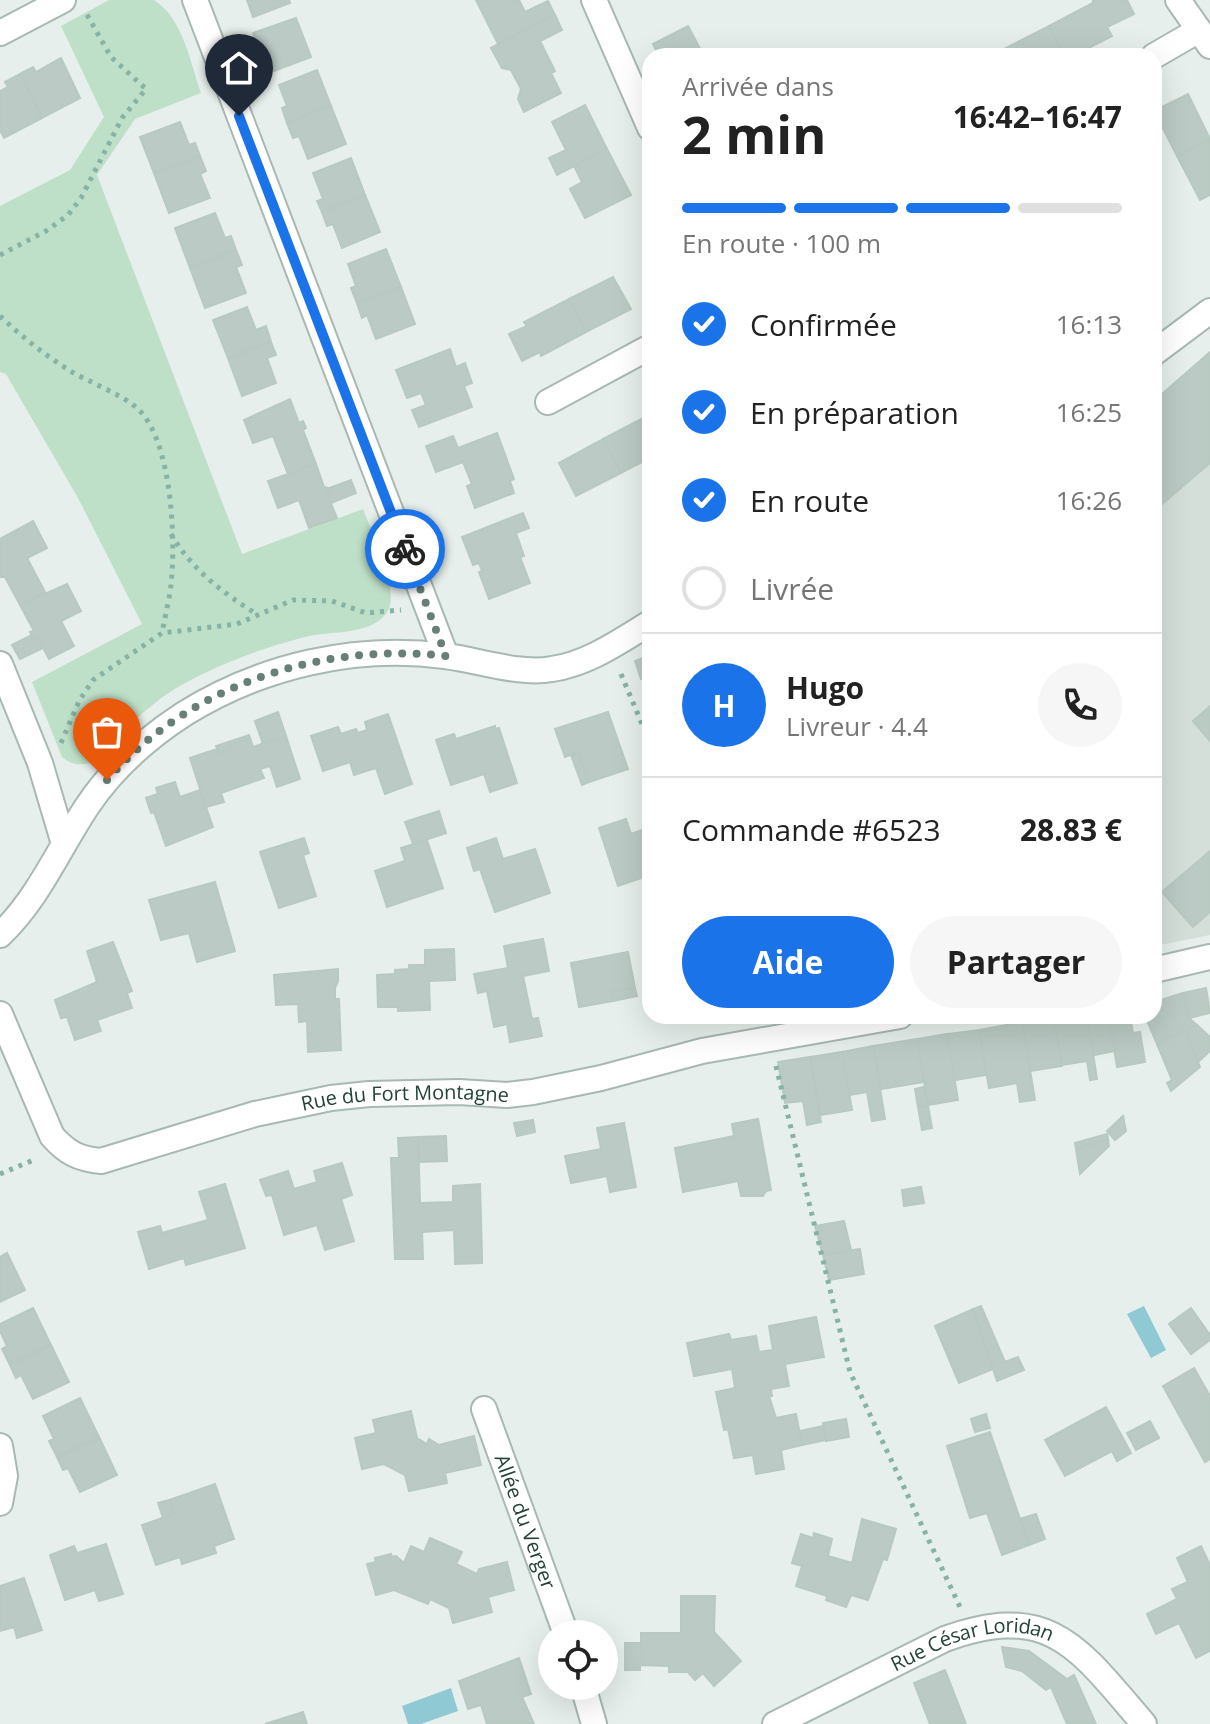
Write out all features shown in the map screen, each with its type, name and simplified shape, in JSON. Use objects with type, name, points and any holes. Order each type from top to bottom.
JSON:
[{"type":"street","points":[[195,0],[446,656]]},
{"type":"street","points":[[594,0],[642,110]]},
{"type":"street","points":[[1162,53],[1204,38],[1178,0]]},
{"type":"street","points":[[0,33],[74,6]]},
{"type":"street","points":[[1162,347],[1210,311]]},
{"type":"street","points":[[548,402],[642,351]]},
{"type":"street","points":[[0,935],[41,884],[97,793],[137,749],[185,714],[230,689],[286,668],[349,656],[413,652],[529,670],[551,670],[572,665],[642,628]]},
{"type":"street","points":[[0,664],[40,763],[64,844]]},
{"type":"street","points":[[1162,968],[1210,957]]},
{"type":"street","points":[[0,1014],[52,1136],[62,1147]]},
{"type":"street","name":"Rue du Fort Montagne","points":[[62,1147],[83,1159],[101,1161],[255,1114],[331,1098],[369,1094],[459,1092],[507,1095],[533,1092],[601,1078],[702,1051],[854,1024]]},
{"type":"street","name":"Allée du Verger","points":[[484,1409],[561,1620]]},
{"type":"street","points":[[0,1446],[5,1476],[0,1503]]},
{"type":"street","name":"Rue César Loridan","points":[[775,1724],[910,1656],[971,1630],[994,1625],[1019,1625],[1057,1636],[1103,1677],[1144,1724]]},
{"type":"street","points":[[587,1700],[594,1724]]},
{"type":"path","points":[[0,255],[46,231],[68,215],[81,198],[122,118],[146,89],[111,57],[74,6]]},
{"type":"path","points":[[0,316],[25,340],[72,372],[138,409],[152,431],[165,461],[171,533],[171,583],[162,633]]},
{"type":"path","points":[[171,533],[183,556],[211,582],[258,615]]},
{"type":"path","points":[[40,763],[63,742],[79,701],[93,680],[162,633],[237,624],[293,600],[332,601],[366,613],[428,607]]},
{"type":"path","points":[[609,647],[642,724]]},
{"type":"path","points":[[769,1039],[850,1372],[971,1630]]},
{"type":"path","points":[[0,1174],[62,1147]]},
{"type":"shaded area","points":[[1210,352],[1210,935],[1162,945],[1162,394]]},
{"type":"green space","points":[[109,0],[154,0],[164,8],[179,29],[201,93],[135,119],[97,175],[242,554],[363,509],[382,558],[391,599],[383,617],[374,624],[288,642],[249,654],[192,679],[160,699],[100,752],[92,763],[80,764],[62,757],[32,682],[142,624],[78,498],[6,374],[0,372],[0,206],[70,170],[104,117],[61,26]]},
{"type":"water","points":[[1144,1306],[1166,1350],[1151,1358],[1127,1314]]},
{"type":"water","points":[[451,1688],[458,1711],[421,1724],[408,1724],[402,1706]]},
{"type":"building","points":[[247,0],[289,0],[290,3],[253,17]]},
{"type":"building","points":[[476,0],[519,0],[525,12],[548,1],[555,15],[498,44]]},
{"type":"building","points":[[1093,0],[1127,0],[1134,14],[1107,27],[1112,36],[1089,48],[1060,48],[1049,26],[1093,3]]},
{"type":"building","points":[[555,15],[562,30],[540,41],[555,71],[551,73],[561,93],[524,112],[518,99],[521,89],[511,70],[502,68],[491,48]]},
{"type":"building","points":[[296,18],[311,57],[274,71],[264,46],[259,48],[253,33]]},
{"type":"building","points":[[688,26],[700,48],[655,48],[653,44]]},
{"type":"building","points":[[1049,26],[1060,48],[1006,48]]},
{"type":"building","points":[[61,58],[80,98],[42,118],[20,74],[33,67],[36,72]]},
{"type":"building","points":[[317,70],[331,106],[287,123],[282,108],[287,106],[279,85]]},
{"type":"building","points":[[20,74],[42,118],[4,138],[0,130],[0,91],[8,87],[5,82]]},
{"type":"building","points":[[1188,94],[1210,139],[1177,156],[1162,127],[1162,107]]},
{"type":"building","points":[[585,105],[607,149],[557,175],[549,158],[566,150],[552,122]]},
{"type":"building","points":[[331,106],[346,144],[308,159],[299,136],[293,138],[287,123]]},
{"type":"building","points":[[180,122],[189,145],[195,143],[200,156],[154,173],[140,137]]},
{"type":"building","points":[[1210,139],[1210,195],[1200,200],[1177,156]]},
{"type":"building","points":[[607,149],[631,195],[585,218],[570,189],[582,182],[574,166]]},
{"type":"building","points":[[200,156],[206,171],[200,174],[210,198],[169,213],[154,173]]},
{"type":"building","points":[[351,158],[365,195],[322,212],[317,201],[323,199],[313,173]]},
{"type":"building","points":[[365,195],[380,232],[342,248],[333,224],[327,226],[322,212]]},
{"type":"building","points":[[215,213],[225,238],[231,236],[236,250],[190,268],[175,228]]},
{"type":"building","points":[[386,249],[401,287],[357,303],[351,288],[356,286],[348,264]]},
{"type":"building","points":[[236,250],[242,265],[236,267],[246,293],[205,308],[190,268]]},
{"type":"building","points":[[613,277],[631,309],[586,332],[569,299]]},
{"type":"building","points":[[401,287],[415,324],[376,339],[367,315],[362,318],[357,303]]},
{"type":"building","points":[[569,299],[586,332],[541,356],[540,352],[522,361],[509,334],[527,326],[524,322]]},
{"type":"building","points":[[247,307],[256,330],[266,326],[271,342],[228,358],[213,320]]},
{"type":"building","points":[[271,342],[276,355],[267,358],[276,383],[242,396],[228,358]]},
{"type":"building","points":[[450,349],[456,367],[465,363],[472,383],[464,386],[472,407],[419,427],[412,410],[426,405],[421,393],[407,398],[396,370]]},
{"type":"building","points":[[1210,352],[1210,463],[1162,504],[1162,394]]},
{"type":"building","points":[[290,399],[299,423],[303,421],[306,428],[303,430],[316,464],[288,474],[273,436],[253,443],[244,420]]},
{"type":"building","points":[[642,419],[642,462],[621,473],[603,439]]},
{"type":"building","points":[[497,433],[514,479],[510,481],[514,493],[475,508],[467,486],[472,484],[463,462],[436,472],[426,446],[453,436],[458,448]]},
{"type":"building","points":[[603,439],[621,473],[576,496],[559,463]]},
{"type":"building","points":[[316,464],[324,487],[329,488],[331,493],[327,494],[337,518],[309,528],[299,500],[278,508],[268,481]]},
{"type":"building","points":[[351,480],[356,493],[331,503],[327,494],[331,493],[329,488]]},
{"type":"building","points":[[523,513],[529,528],[516,533],[524,556],[520,557],[530,583],[489,599],[479,572],[482,571],[479,563],[473,565],[462,537]]},
{"type":"building","points":[[33,521],[47,548],[27,558],[45,592],[20,605],[5,577],[0,577],[0,539]]},
{"type":"building","points":[[67,584],[81,611],[61,621],[74,646],[49,659],[38,638],[34,640],[30,632],[34,631],[20,605]]},
{"type":"building","points":[[32,635],[34,640],[38,638],[43,648],[20,659],[12,645]]},
{"type":"building","points":[[642,658],[642,679],[641,679],[635,661]]},
{"type":"building","points":[[1210,706],[1210,741],[1193,721]]},
{"type":"building","points":[[278,712],[286,736],[263,744],[255,721]]},
{"type":"building","points":[[608,712],[628,769],[589,782],[578,752],[565,757],[555,729]]},
{"type":"building","points":[[388,714],[412,784],[385,794],[376,768],[354,775],[350,762],[323,771],[311,736],[338,727],[341,734],[356,729],[358,733],[367,730],[365,722]]},
{"type":"building","points":[[495,726],[495,729],[499,728],[517,783],[490,792],[484,774],[451,785],[436,740],[454,734],[456,739]]},
{"type":"building","points":[[249,735],[250,738],[230,745],[231,749],[219,753],[216,746]]},
{"type":"building","points":[[286,736],[300,779],[277,787],[270,766],[260,769],[264,778],[221,793],[224,802],[206,807],[190,758],[217,749],[219,753],[231,749],[230,745],[250,738],[253,747]]},
{"type":"building","points":[[578,752],[589,782],[582,785],[571,755]]},
{"type":"building","points":[[175,782],[180,797],[200,790],[213,827],[166,846],[146,798],[158,794],[156,788]]},
{"type":"building","points":[[439,811],[446,833],[413,844],[405,822]]},
{"type":"building","points":[[626,819],[631,834],[642,830],[642,878],[618,886],[599,828]]},
{"type":"building","points":[[304,838],[309,853],[303,855],[316,896],[279,908],[260,852]]},
{"type":"building","points":[[496,838],[503,859],[535,849],[550,893],[495,912],[480,869],[474,871],[467,848]]},
{"type":"building","points":[[427,840],[443,888],[387,907],[375,871],[405,861],[401,848]]},
{"type":"building","points":[[1210,851],[1210,912],[1193,927],[1162,892]]},
{"type":"building","points":[[215,882],[235,951],[197,962],[189,933],[161,940],[149,900]]},
{"type":"building","points":[[543,939],[549,971],[523,976],[532,1019],[538,1018],[542,1036],[510,1042],[507,1024],[494,1027],[487,991],[478,993],[474,974],[508,968],[504,946]]},
{"type":"building","points":[[113,942],[132,991],[127,993],[132,1008],[97,1020],[101,1031],[75,1040],[67,1017],[61,1018],[55,1000],[97,982],[87,951]]},
{"type":"building","points":[[454,949],[455,980],[429,981],[430,1010],[398,1011],[398,1007],[378,1007],[377,975],[395,974],[395,970],[409,969],[409,965],[425,965],[425,950]]},
{"type":"building","points":[[628,952],[635,988],[611,992],[613,1001],[579,1007],[571,963]]},
{"type":"building","points":[[338,969],[335,999],[339,999],[341,1050],[308,1052],[307,1021],[299,1022],[298,1004],[276,1005],[274,975]]},
{"type":"building","points":[[635,988],[637,996],[613,1001],[611,992]]},
{"type":"building","points":[[1206,988],[1210,1013],[1189,1018],[1183,993]]},
{"type":"building","points":[[1183,993],[1189,1018],[1197,1025],[1157,1044],[1148,1024],[1162,1024],[1162,1000]]},
{"type":"building","points":[[1022,1024],[1055,1024],[1062,1066],[1030,1071]]},
{"type":"building","points":[[1022,1024],[1035,1100],[1020,1102],[1017,1083],[989,1088],[979,1030]]},
{"type":"building","points":[[1055,1024],[1088,1024],[1097,1079],[1090,1080],[1087,1061],[1061,1065]]},
{"type":"building","points":[[1088,1024],[1110,1024],[1115,1051],[1094,1055]]},
{"type":"building","points":[[1110,1024],[1131,1024],[1133,1033],[1140,1032],[1145,1062],[1117,1067]]},
{"type":"building","points":[[1197,1025],[1210,1037],[1210,1051],[1197,1063],[1185,1030]]},
{"type":"building","points":[[979,1030],[986,1075],[955,1080],[947,1034]]},
{"type":"building","points":[[1185,1030],[1200,1067],[1171,1091],[1167,1083],[1172,1080],[1157,1044]]},
{"type":"building","points":[[947,1034],[958,1100],[928,1105],[917,1039]]},
{"type":"building","points":[[917,1039],[924,1082],[881,1089],[873,1046]]},
{"type":"building","points":[[873,1046],[885,1119],[872,1121],[867,1092],[849,1095],[842,1052]]},
{"type":"building","points":[[842,1052],[852,1110],[820,1115],[810,1057]]},
{"type":"building","points":[[810,1057],[821,1122],[807,1125],[803,1101],[785,1103],[778,1062]]},
{"type":"building","points":[[924,1087],[928,1106],[918,1107],[915,1089]]},
{"type":"building","points":[[928,1106],[932,1128],[922,1130],[918,1107]]},
{"type":"building","points":[[1123,1116],[1126,1131],[1115,1140],[1107,1131]]},
{"type":"building","points":[[758,1119],[771,1190],[763,1196],[741,1196],[738,1181],[683,1192],[675,1148],[734,1136],[732,1124]]},
{"type":"building","points":[[533,1120],[535,1132],[517,1136],[514,1123]]},
{"type":"building","points":[[624,1123],[636,1187],[610,1192],[607,1176],[571,1183],[565,1156],[601,1149],[597,1128]]},
{"type":"building","points":[[1107,1134],[1108,1139],[1076,1149],[1075,1143]]},
{"type":"building","points":[[446,1136],[447,1161],[419,1162],[418,1137]]},
{"type":"building","points":[[418,1137],[420,1203],[453,1202],[453,1186],[480,1184],[482,1257],[455,1257],[454,1230],[422,1232],[423,1259],[395,1259],[391,1158],[399,1158],[398,1138]]},
{"type":"building","points":[[1108,1139],[1109,1146],[1080,1174],[1076,1149]]},
{"type":"building","points":[[342,1163],[352,1195],[341,1199],[354,1241],[325,1250],[317,1225],[284,1235],[272,1195],[266,1196],[260,1180],[288,1171],[294,1189],[317,1182],[314,1171]]},
{"type":"building","points":[[225,1184],[245,1248],[186,1265],[184,1258],[149,1269],[138,1232],[160,1226],[162,1233],[208,1220],[199,1192]]},
{"type":"building","points":[[921,1187],[924,1203],[904,1206],[902,1190]]},
{"type":"building","points":[[844,1221],[851,1250],[823,1255],[815,1226]]},
{"type":"building","points":[[860,1249],[864,1274],[829,1280],[823,1255]]},
{"type":"building","points":[[7,1253],[25,1290],[0,1302],[0,1257]]},
{"type":"building","points":[[455,1257],[482,1257],[482,1263],[455,1264]]},
{"type":"building","points":[[981,1306],[1005,1362],[1018,1357],[1024,1370],[997,1381],[973,1309]]},
{"type":"building","points":[[33,1308],[51,1345],[10,1365],[2,1349],[7,1346],[0,1324]]},
{"type":"building","points":[[1191,1308],[1210,1335],[1210,1340],[1191,1354],[1169,1324]]},
{"type":"building","points":[[973,1309],[993,1369],[959,1383],[935,1326]]},
{"type":"building","points":[[816,1317],[824,1357],[785,1364],[789,1386],[771,1389],[772,1396],[769,1396],[776,1418],[796,1414],[802,1445],[781,1450],[784,1469],[756,1474],[753,1455],[734,1458],[728,1429],[724,1430],[716,1392],[735,1388],[732,1369],[694,1376],[687,1343],[729,1334],[731,1340],[756,1336],[759,1352],[773,1350],[769,1326]]},
{"type":"building","points":[[51,1345],[69,1382],[33,1399],[21,1375],[16,1378],[10,1365]]},
{"type":"building","points":[[1194,1368],[1210,1396],[1210,1459],[1205,1462],[1163,1386]]},
{"type":"building","points":[[80,1398],[99,1437],[57,1457],[49,1441],[54,1439],[43,1416]]},
{"type":"building","points":[[1106,1407],[1131,1453],[1117,1461],[1112,1451],[1065,1476],[1045,1440]]},
{"type":"building","points":[[411,1411],[417,1438],[427,1444],[429,1439],[439,1445],[474,1436],[481,1465],[445,1473],[447,1483],[409,1491],[405,1475],[384,1464],[362,1469],[355,1438],[376,1433],[373,1420]]},
{"type":"building","points":[[986,1414],[990,1428],[975,1432],[971,1419]]},
{"type":"building","points":[[846,1419],[849,1437],[826,1441],[823,1423]]},
{"type":"building","points":[[1150,1421],[1159,1438],[1136,1450],[1127,1433]]},
{"type":"building","points":[[823,1426],[826,1440],[802,1445],[800,1431]]},
{"type":"building","points":[[990,1432],[1029,1545],[1002,1555],[987,1513],[970,1518],[947,1446]]},
{"type":"building","points":[[99,1437],[117,1475],[80,1492],[68,1468],[63,1470],[57,1457]]},
{"type":"building","points":[[215,1484],[234,1539],[214,1546],[216,1553],[182,1564],[180,1557],[156,1565],[142,1525],[174,1514],[169,1500]]},
{"type":"building","points":[[169,1500],[174,1514],[163,1518],[158,1503]]},
{"type":"building","points":[[1036,1514],[1045,1539],[1029,1545],[1020,1519]]},
{"type":"building","points":[[862,1519],[896,1529],[887,1560],[883,1559],[868,1600],[851,1595],[846,1607],[826,1600],[827,1596],[796,1586],[802,1566],[792,1563],[801,1534],[813,1538],[814,1533],[832,1539],[828,1556],[852,1563]]},
{"type":"building","points":[[430,1538],[462,1552],[456,1564],[477,1574],[479,1569],[507,1562],[514,1590],[488,1597],[492,1612],[453,1623],[449,1608],[430,1599],[428,1604],[394,1590],[376,1595],[367,1564],[376,1562],[375,1558],[391,1554],[404,1563],[411,1546],[424,1552]]},
{"type":"building","points":[[106,1544],[123,1594],[99,1601],[95,1590],[65,1600],[50,1555],[74,1546],[77,1553]]},
{"type":"building","points":[[1201,1546],[1210,1565],[1210,1651],[1196,1658],[1179,1623],[1156,1634],[1147,1614],[1177,1599],[1172,1589],[1188,1582],[1177,1558]]},
{"type":"building","points":[[24,1578],[42,1630],[17,1638],[14,1627],[0,1631],[0,1586]]},
{"type":"building","points":[[681,1596],[715,1596],[714,1632],[741,1661],[714,1686],[703,1673],[695,1680],[688,1672],[669,1672],[669,1666],[640,1665],[640,1670],[625,1670],[625,1643],[641,1643],[641,1633],[681,1633]]},
{"type":"building","points":[[1002,1647],[1029,1651],[1067,1679],[1074,1675],[1096,1724],[1067,1724],[1051,1687],[1046,1690],[1022,1671],[1006,1667]]},
{"type":"building","points":[[519,1658],[531,1694],[522,1697],[534,1724],[487,1724],[481,1705],[468,1709],[459,1681]]},
{"type":"building","points":[[945,1670],[966,1724],[930,1724],[914,1683]]},
{"type":"building","points":[[303,1712],[307,1724],[265,1724]]},
{"type":"way so far","points":[[107,780],[158,732],[207,701],[258,678],[318,661],[382,652],[446,656],[405,549]]},
{"type":"route","points":[[239,116],[405,549]]}]
